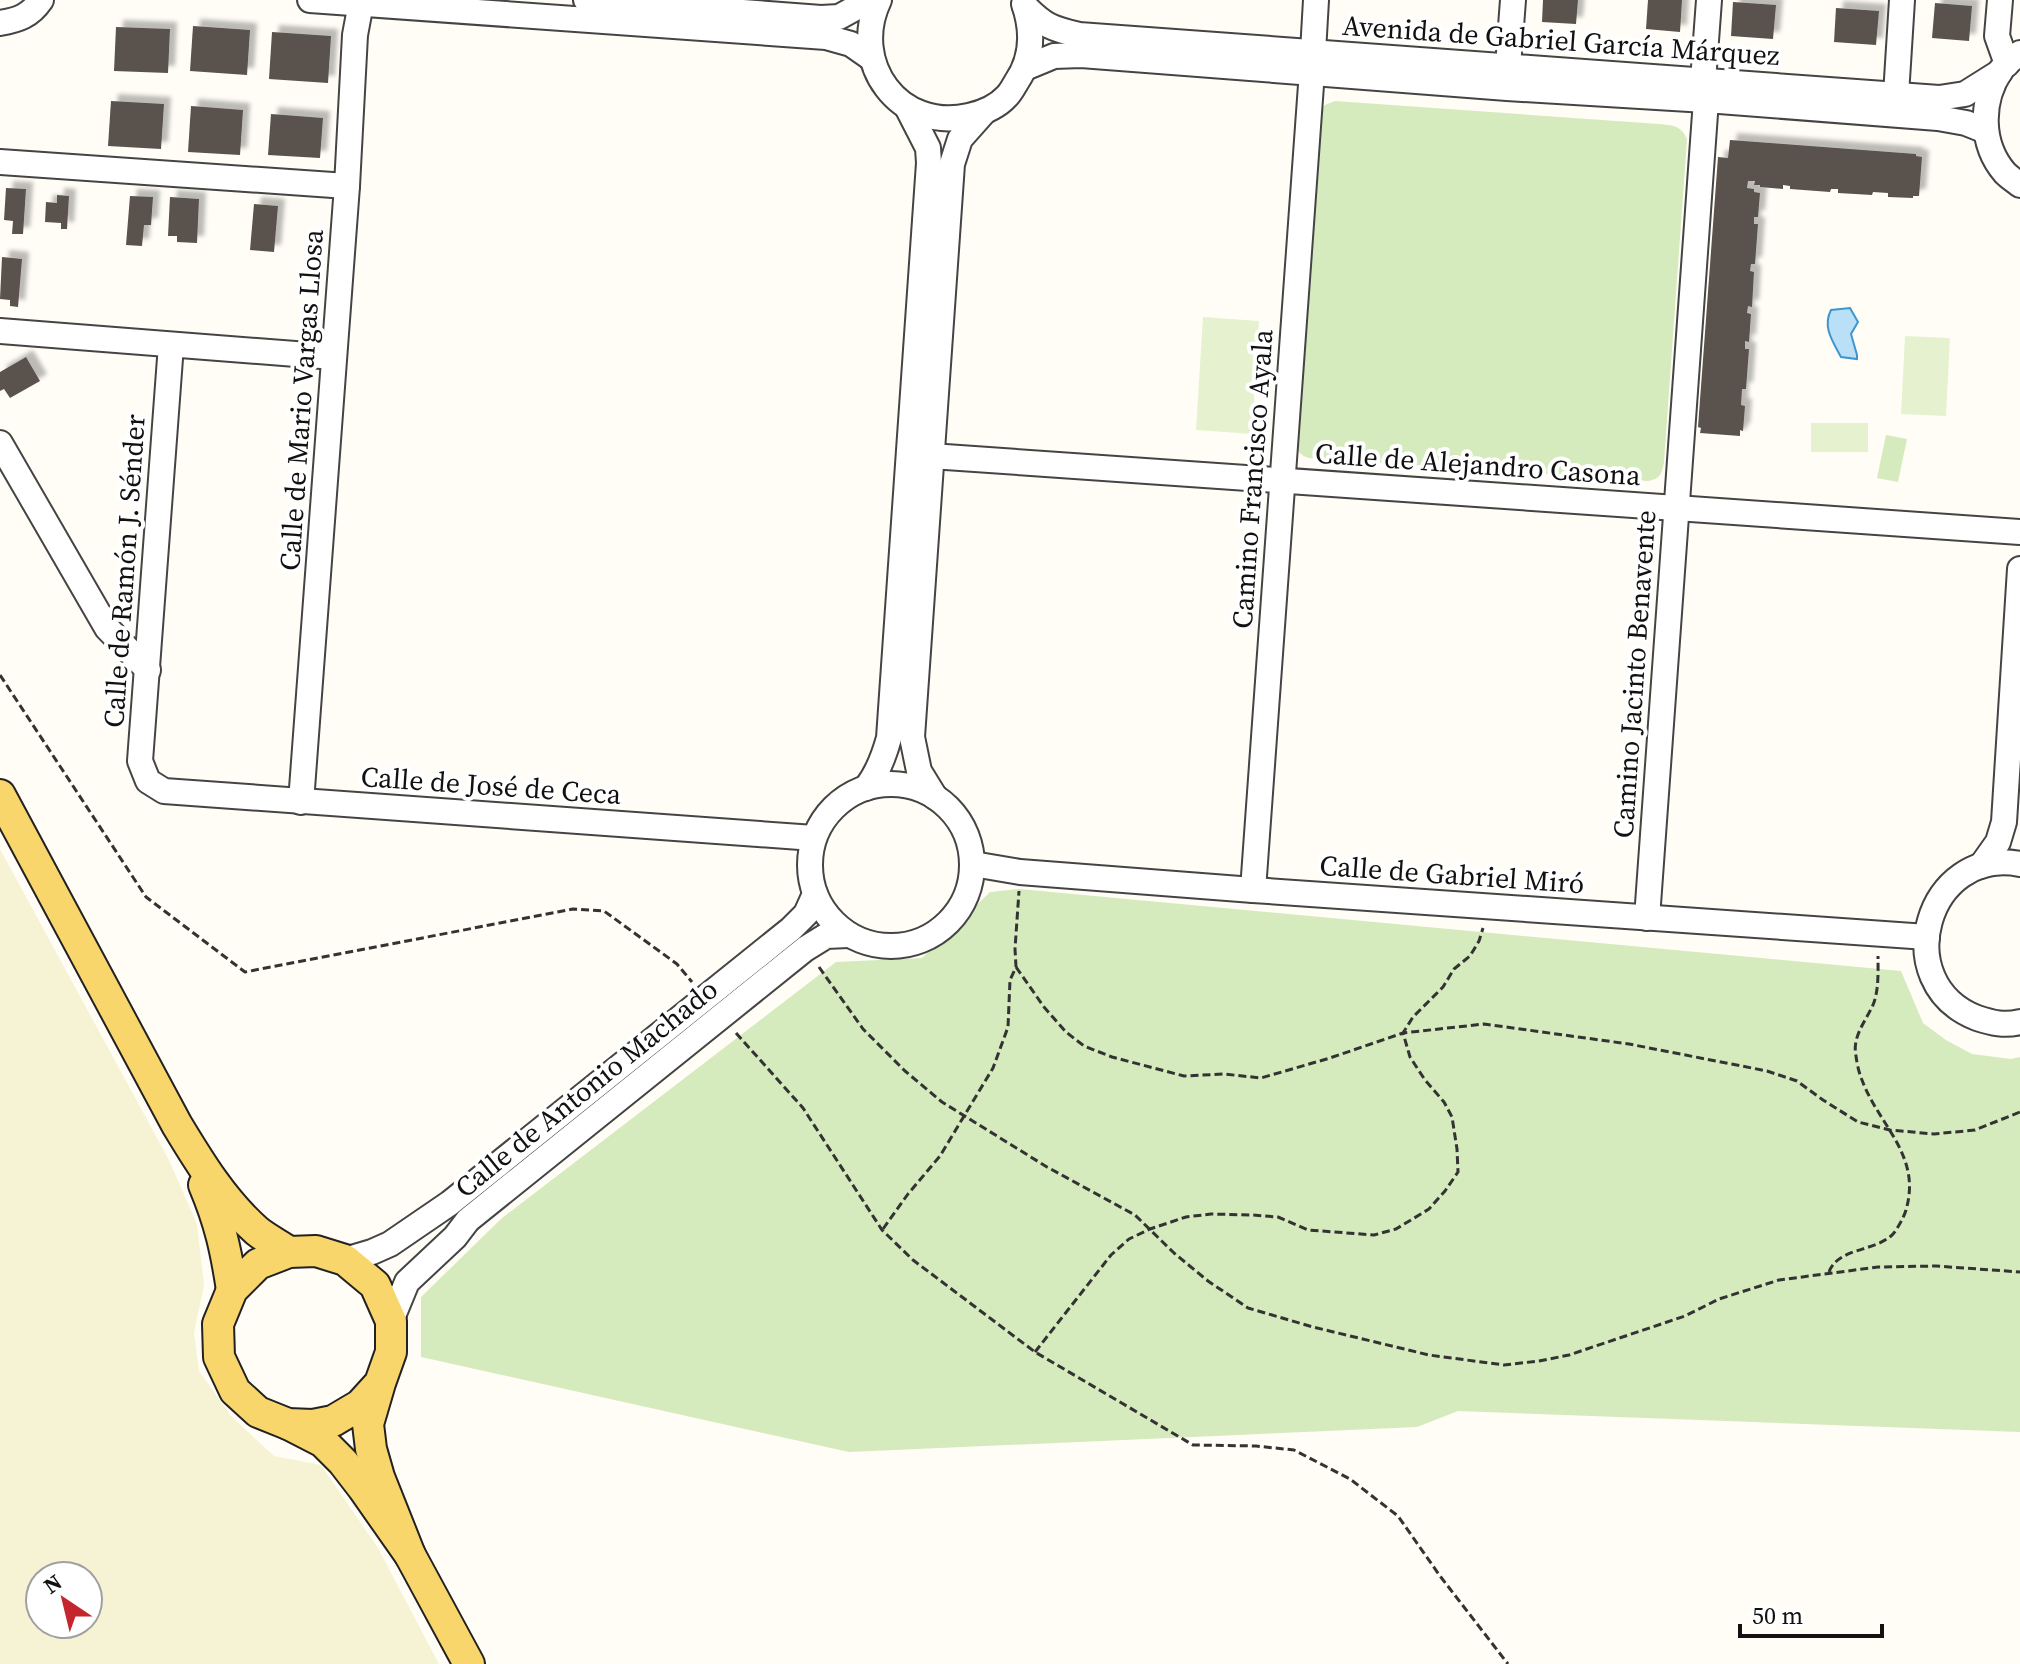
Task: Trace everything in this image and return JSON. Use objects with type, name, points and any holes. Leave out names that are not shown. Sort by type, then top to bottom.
[{"type":"main road","points":[[0,795],[177,1125],[204,1168],[230,1204],[259,1233],[289,1252]]},
{"type":"main road","points":[[177,1125],[218,1218],[232,1290]]},
{"type":"main road","points":[[410,1555],[371,1449],[368,1424],[391,1352],[391,1321],[375,1285],[345,1260],[316,1251],[289,1252],[258,1264],[232,1290],[218,1324],[219,1357],[235,1391],[258,1412],[323,1442],[343,1462],[410,1555],[469,1664]]},
{"type":"main road","points":[[288,1424],[313,1425],[333,1421],[360,1405],[380,1383]]},
{"type":"street","points":[[0,23],[20,19],[41,0]]},
{"type":"street","points":[[310,0],[826,37],[851,44],[871,58]]},
{"type":"street","points":[[586,0],[702,4],[821,18],[839,17],[870,0]]},
{"type":"street","points":[[879,0],[872,15],[869,50],[876,73],[891,95],[907,107],[935,118],[954,119],[984,112]]},
{"type":"street","name":"Camino Francisco Ayala","points":[[1253,890],[1316,0]]},
{"type":"street","points":[[1508,66],[1513,0]]},
{"type":"street","name":"Camino Jacinto Benavente","points":[[1647,918],[1709,0]]},
{"type":"street","points":[[1896,95],[1902,0]]},
{"type":"street","points":[[2000,0],[1997,36],[2009,63],[1987,100],[1986,131],[1992,153],[2005,173],[2020,185]]},
{"type":"street","name":"Calle de Mario Vargas Llosa","points":[[301,802],[347,186],[355,35],[361,3]]},
{"type":"street","points":[[935,797],[919,771],[912,737],[952,164],[960,139],[984,112],[1007,96],[1025,68],[1031,37],[1023,3]]},
{"type":"street","name":"Avenida de Gabriel García Márquez","points":[[1023,3],[1053,29],[1079,35],[1507,88],[1704,90],[1939,98],[1965,94],[2009,63]]},
{"type":"street","name":"Avenida de Gabriel García Márquez","points":[[1025,68],[1054,56],[1081,55],[1508,66],[1938,118],[1966,123],[1986,131]]},
{"type":"street","points":[[866,788],[883,758],[889,738],[929,163],[928,148],[907,107]]},
{"type":"street","points":[[0,162],[347,186]]},
{"type":"street","points":[[0,331],[334,357]]},
{"type":"street","name":"Calle de Ramón J. Sénder","points":[[164,791],[148,781],[140,761],[171,345]]},
{"type":"street","points":[[0,443],[107,628],[148,670]]},
{"type":"street","name":"Calle de Alejandro Casona","points":[[931,456],[2020,532]]},
{"type":"street","points":[[1981,866],[1998,842],[2004,822],[2020,569]]},
{"type":"street","points":[[893,783],[921,789],[935,797],[951,809],[966,833],[973,864],[967,895],[948,923],[925,939],[895,947],[877,945],[848,935],[832,922],[815,894],[811,877],[814,838],[824,819],[849,795],[866,788],[893,783]]},
{"type":"street","name":"Calle de José de Ceca","points":[[164,791],[814,838]]},
{"type":"street","points":[[2020,864],[2008,861],[1981,866],[1964,873],[1939,897],[1929,920],[1926,955],[1933,978],[1948,1000],[1964,1013],[1992,1023],[2020,1022]]},
{"type":"street","name":"Calle de Gabriel Miró","points":[[973,864],[1020,872],[1253,890],[1927,937]]},
{"type":"street","name":"Calle de Antonio Machado","points":[[345,1260],[390,1244],[450,1203],[791,929],[806,914],[815,894]]},
{"type":"street","name":"Calle de Antonio Machado","points":[[391,1321],[407,1282],[455,1237],[468,1220],[805,949],[826,936],[848,935]]},
{"type":"path","points":[[0,675],[146,897],[245,972],[573,909],[604,911],[677,964],[706,998]]},
{"type":"path","points":[[882,1230],[940,1156],[993,1068],[1008,1027],[1010,980],[1016,967],[1020,872]]},
{"type":"path","points":[[1035,1352],[1111,1255],[1129,1239],[1150,1229],[1186,1217],[1252,1215],[1278,1217],[1308,1230],[1374,1235],[1396,1229],[1429,1209],[1458,1172],[1457,1149],[1452,1117],[1410,1057],[1403,1033],[1413,1017],[1443,987],[1454,969],[1470,956],[1485,922]]},
{"type":"path","points":[[805,949],[863,1029],[942,1102],[1047,1167],[1135,1215],[1208,1281],[1248,1308],[1313,1327],[1429,1355],[1504,1365],[1569,1355],[1779,1280],[1878,1267],[1936,1266],[2020,1272]]},
{"type":"path","points":[[1829,1272],[1833,1263],[1845,1256],[1892,1236],[1906,1211],[1909,1181],[1905,1157],[1862,1081],[1855,1052],[1860,1027],[1874,1003],[1878,953]]},
{"type":"path","points":[[1016,967],[1044,1007],[1066,1032],[1084,1046],[1112,1057],[1184,1076],[1224,1074],[1261,1078],[1403,1033],[1484,1024],[1677,1052],[1711,1062],[1767,1071],[1797,1081],[1858,1122],[1890,1130],[1934,1134],[1975,1130],[2020,1112]]},
{"type":"path","points":[[722,1017],[803,1108],[882,1230],[913,1260],[1035,1352],[1193,1445],[1294,1450],[1350,1479],[1398,1516],[1508,1664]]},
{"type":"shaded area","points":[[0,849],[169,1160],[197,1224],[204,1285],[194,1333],[199,1371],[231,1416],[274,1456],[321,1465],[378,1548],[439,1664],[0,1664]]},
{"type":"green space","points":[[1335,101],[1664,124],[1682,131],[1687,139],[1664,462],[1658,477],[1648,481],[1309,458],[1300,453],[1296,447],[1320,111]]},
{"type":"green space","points":[[1203,317],[1259,321],[1252,434],[1196,430]]},
{"type":"green space","points":[[1905,336],[1950,338],[1946,416],[1901,414]]},
{"type":"green space","points":[[1811,423],[1868,423],[1868,452],[1811,452]]},
{"type":"green space","points":[[1886,435],[1907,439],[1898,482],[1877,478]]},
{"type":"green space","points":[[1019,889],[1901,971],[1923,1023],[1946,1040],[1972,1054],[2011,1059],[2020,1057],[2020,1432],[1458,1411],[1417,1427],[849,1452],[421,1357],[421,1297],[502,1218],[836,962],[922,958],[990,892]]},
{"type":"water","points":[[1850,308],[1858,322],[1851,334],[1857,359],[1841,357],[1828,328],[1831,310]]},
{"type":"building","points":[[1543,0],[1578,0],[1576,24],[1542,22]]},
{"type":"building","points":[[1648,0],[1682,0],[1680,32],[1646,29]]},
{"type":"building","points":[[1733,2],[1776,5],[1773,39],[1731,36]]},
{"type":"building","points":[[1935,3],[1972,6],[1969,41],[1932,38]]},
{"type":"building","points":[[1836,8],[1879,11],[1876,45],[1834,42]]},
{"type":"building","points":[[193,26],[250,30],[247,75],[190,71]]},
{"type":"building","points":[[116,27],[170,29],[168,73],[114,71]]},
{"type":"building","points":[[272,32],[331,36],[328,83],[269,79]]},
{"type":"building","points":[[111,101],[164,104],[161,149],[108,146]]},
{"type":"building","points":[[191,106],[243,110],[240,155],[188,152]]},
{"type":"building","points":[[271,114],[323,118],[320,158],[268,155]]},
{"type":"building","points":[[1730,140],[1916,154],[1922,157],[1919,196],[1913,198],[1888,197],[1888,193],[1873,192],[1872,195],[1838,193],[1838,189],[1831,189],[1830,192],[1790,189],[1790,186],[1783,185],[1783,189],[1760,187],[1754,185],[1755,181],[1748,181],[1747,188],[1760,193],[1758,217],[1754,217],[1754,224],[1758,224],[1755,264],[1751,264],[1750,271],[1754,272],[1752,307],[1748,306],[1747,313],[1751,314],[1749,342],[1745,341],[1745,349],[1749,349],[1746,389],[1742,389],[1741,405],[1745,406],[1740,436],[1700,433],[1701,428],[1698,427],[1718,157],[1728,158]]},
{"type":"building","points":[[6,188],[26,189],[23,234],[12,234],[13,221],[4,220]]},
{"type":"building","points":[[57,195],[69,196],[67,229],[61,229],[61,223],[45,222],[46,202],[57,203]]},
{"type":"building","points":[[130,196],[153,197],[151,225],[144,225],[142,246],[126,245]]},
{"type":"building","points":[[170,197],[199,199],[197,243],[177,242],[177,236],[168,236]]},
{"type":"building","points":[[254,204],[278,206],[274,252],[250,250]]},
{"type":"building","points":[[2,257],[22,259],[18,307],[10,306],[10,300],[0,299]]},
{"type":"building","points":[[26,357],[40,381],[10,398],[4,389],[0,391],[0,372]]}]
